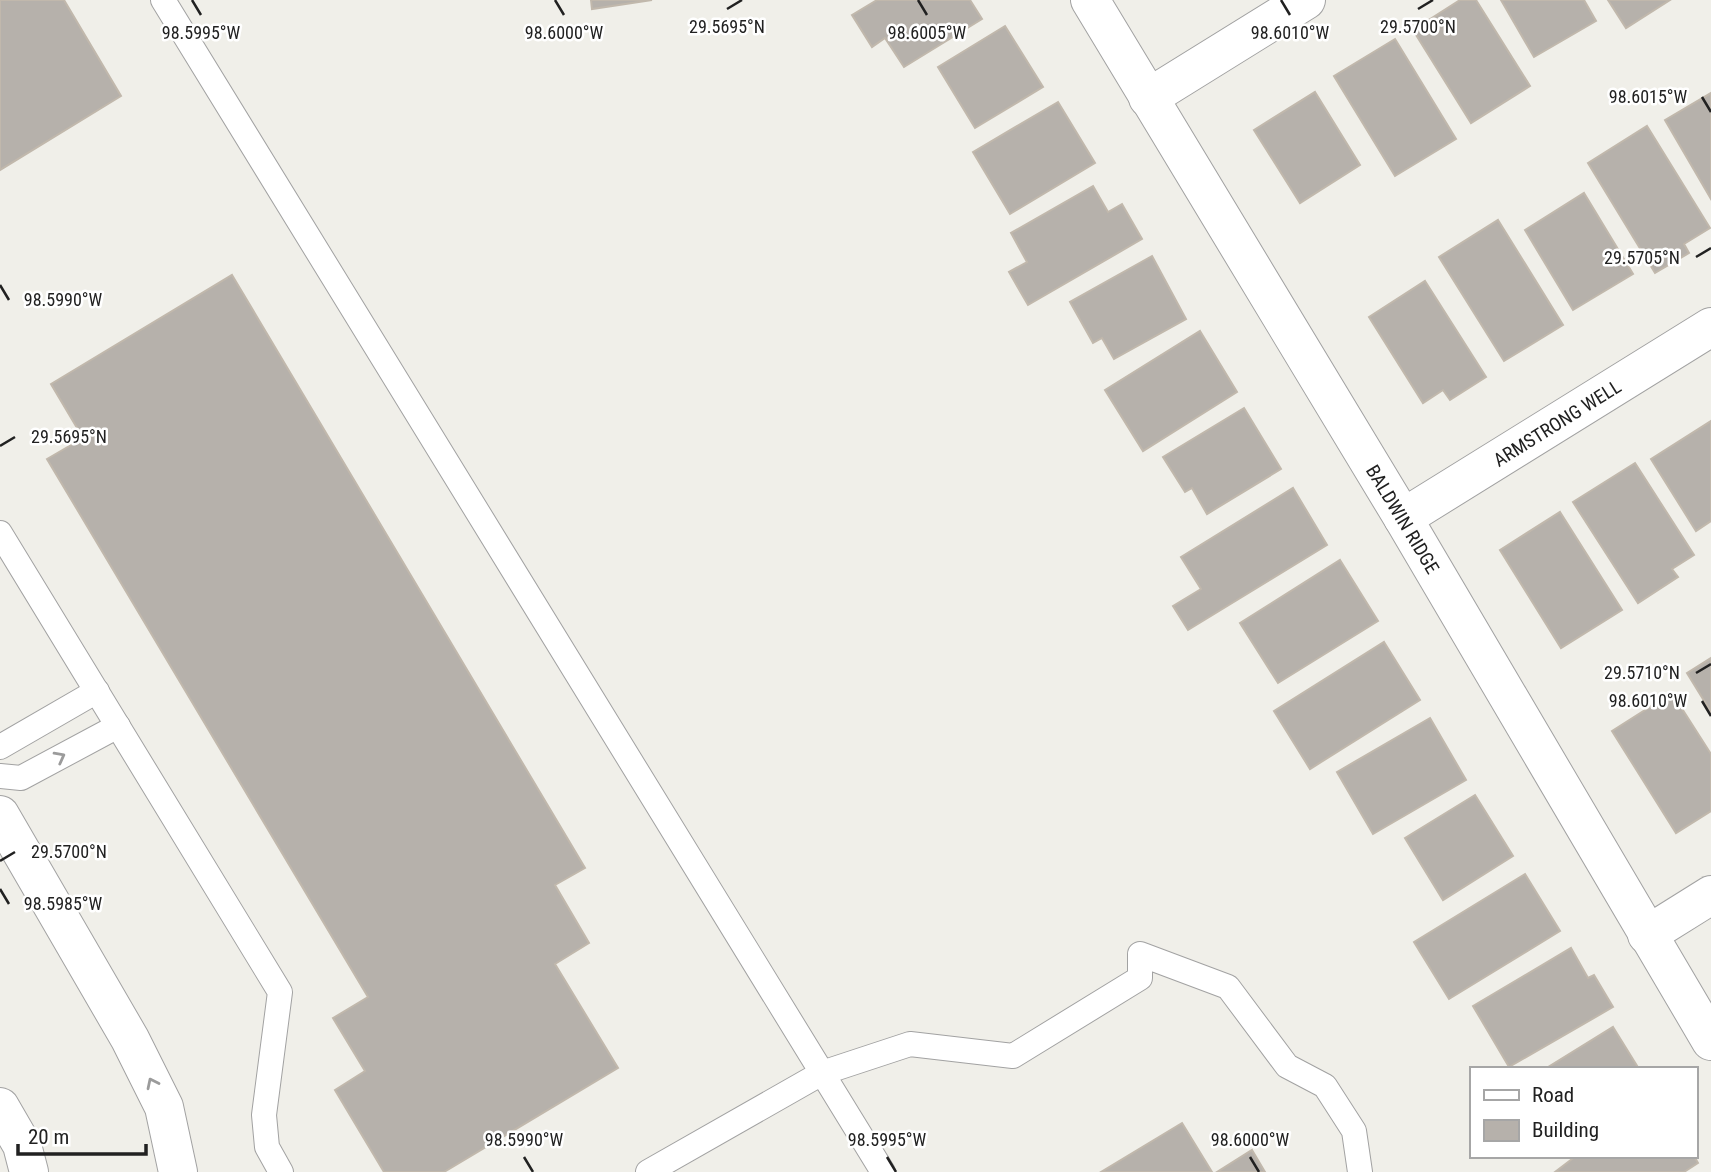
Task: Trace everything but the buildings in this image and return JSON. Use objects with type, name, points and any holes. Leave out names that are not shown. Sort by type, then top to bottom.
[{"type":"street","name":"BALDWIN RIDGE","points":[[1090,0],[1403,518],[1711,1041]]},
{"type":"street","points":[[1148,98],[1306,0]]},
{"type":"street","name":"ARMSTRONG WELL","points":[[1403,518],[1711,327]]},
{"type":"street","points":[[0,815],[131,1039],[164,1107],[178,1172]]},
{"type":"street","points":[[1647,935],[1711,895]]},
{"type":"street","points":[[0,1108],[22,1145],[29,1172]]},
{"type":"lane","points":[[163,0],[883,1172]]},
{"type":"lane","points":[[0,533],[280,992],[264,1115],[267,1147],[281,1172]]},
{"type":"lane","points":[[0,747],[97,691]]},
{"type":"lane","points":[[0,776],[21,778],[117,726]]},
{"type":"lane","points":[[648,1172],[822,1073],[910,1044],[1013,1056],[1140,978],[1140,954],[1228,987],[1287,1066],[1325,1086],[1354,1131],[1360,1172]]}]
